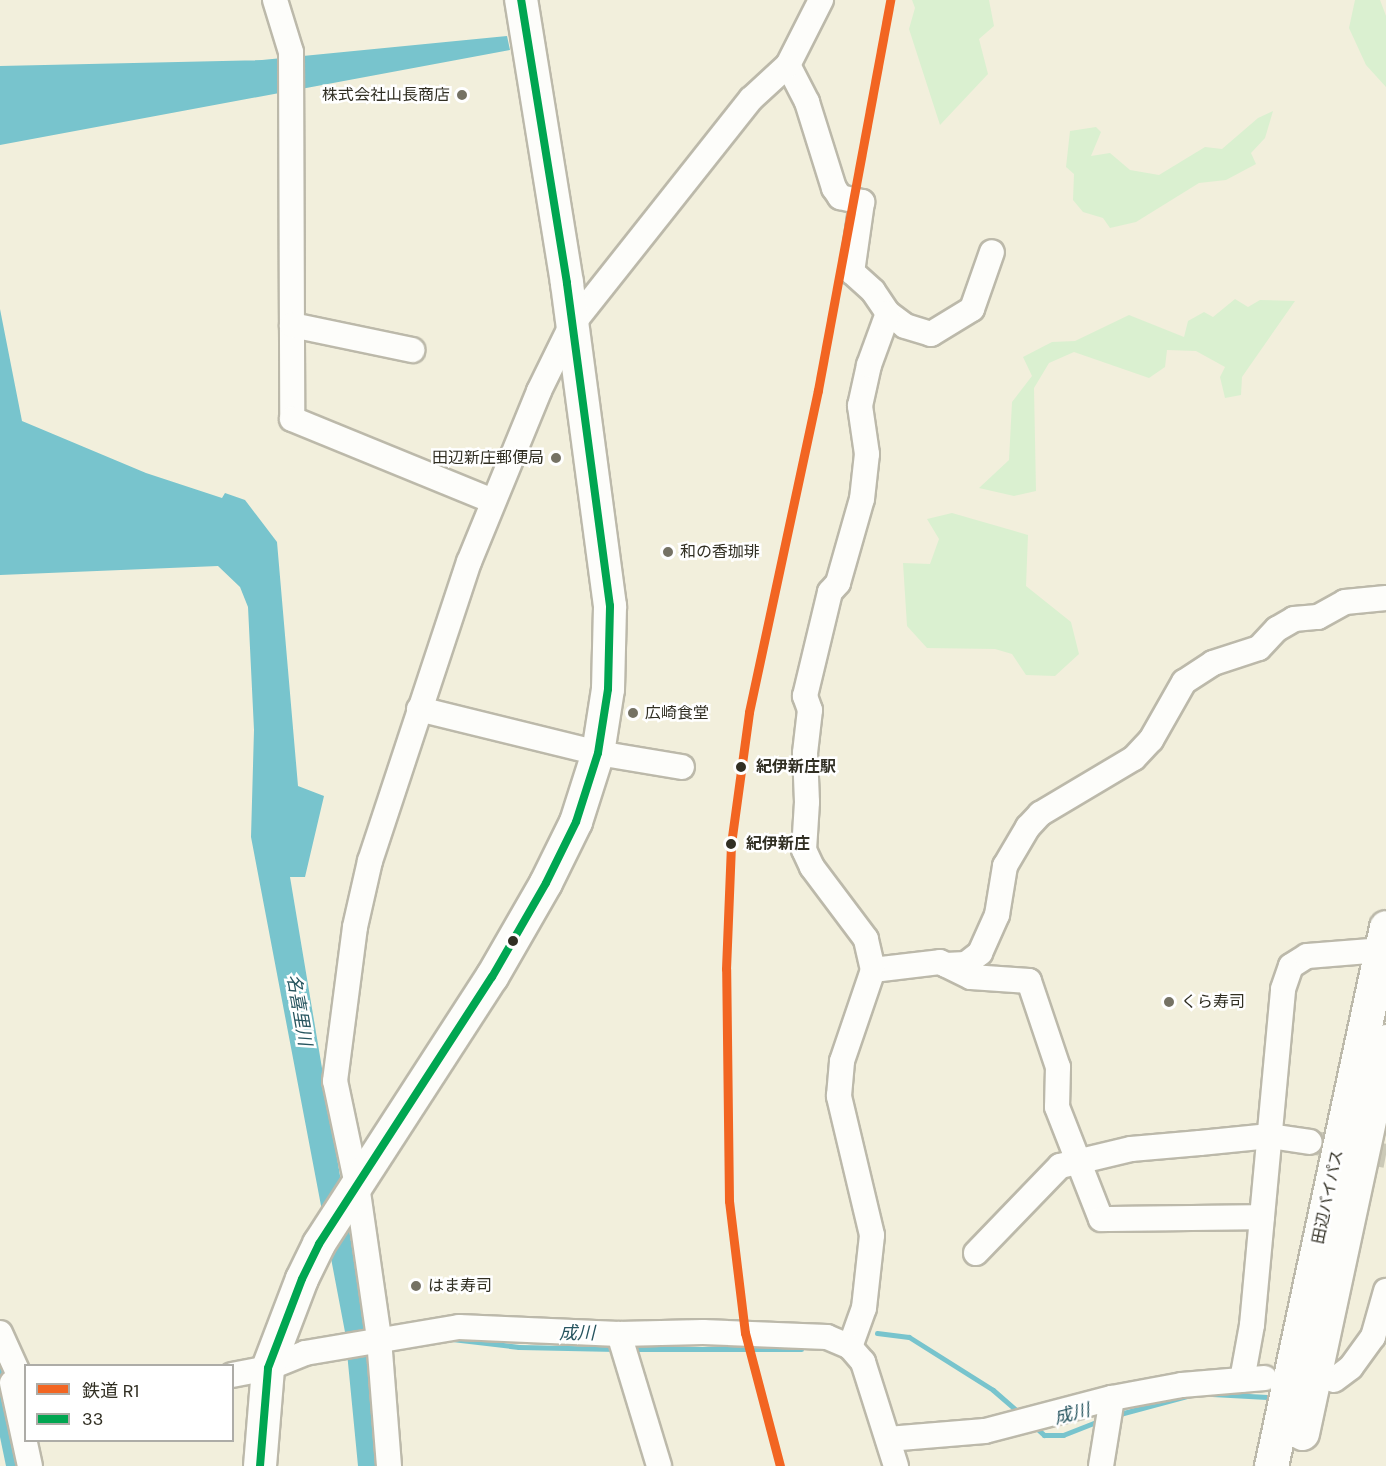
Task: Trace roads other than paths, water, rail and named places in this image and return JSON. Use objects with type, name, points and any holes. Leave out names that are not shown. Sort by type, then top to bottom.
[{"type":"highway","name":"田辺バイパス","points":[[1271,1466],[1384,939]]},
{"type":"highway","name":"田辺バイパス","points":[[1294,1466],[1386,1041]]},
{"type":"main road","points":[[260,1466],[268,1368],[319,1244],[492,977],[546,883],[576,822],[598,753],[608,689],[610,606],[571,326],[520,0]]},
{"type":"street","points":[[275,0],[291,52],[292,419],[493,501]]},
{"type":"street","points":[[389,1466],[379,1338],[352,1193],[335,1081],[343,1006],[370,861],[419,709],[493,501],[571,326],[751,99],[788,65],[821,0]]},
{"type":"street","points":[[788,65],[807,102],[834,188],[840,197],[862,202],[852,272],[873,291],[888,314],[905,326],[931,334],[972,309],[992,252]]},
{"type":"street","points":[[850,1347],[864,1308],[872,1235],[839,1096],[842,1061],[873,970],[866,939],[812,867],[804,850],[807,802],[805,753],[810,710],[805,696],[830,592],[838,582],[862,499],[867,454],[860,406],[869,365],[888,314]]},
{"type":"street","points":[[292,325],[412,350]]},
{"type":"street","points":[[873,970],[917,963],[966,964],[980,953],[997,915],[1005,866],[1028,827],[1040,814],[1134,758],[1151,740],[1184,682],[1213,663],[1259,648],[1277,629],[1294,620],[1318,617],[1346,602],[1386,598]]},
{"type":"street","points":[[419,709],[598,753],[682,767]]},
{"type":"street","points":[[888,1439],[1011,1427],[1112,1398],[1254,1379],[1262,1217],[1283,989],[1291,966],[1307,956],[1384,939]]},
{"type":"street","points":[[946,965],[972,977],[1029,981],[1058,1067],[1057,1107],[1101,1219],[1262,1217]]},
{"type":"street","points":[[976,1253],[1060,1166],[1131,1149],[1270,1136],[1310,1142]]},
{"type":"street","points":[[1334,1380],[1351,1367],[1373,1336],[1386,1291]]},
{"type":"street","points":[[234,1375],[268,1368],[330,1348],[379,1338],[459,1327],[620,1335],[769,1333],[827,1337],[850,1347],[864,1362],[896,1466]]},
{"type":"street","points":[[0,1333],[24,1436]]},
{"type":"street","points":[[620,1335],[659,1466]]},
{"type":"street","points":[[1101,1466],[1112,1398]]},
{"type":"street","points":[[25,1442],[30,1466]]},
{"type":"water","points":[[507,36],[510,50],[0,145],[0,66],[262,60]]},
{"type":"water","name":"名喜里川","points":[[0,309],[22,421],[146,473],[222,498],[225,493],[245,500],[277,542],[298,786],[324,796],[305,877],[290,877],[364,1319],[380,1466],[358,1466],[345,1332],[251,837],[254,730],[248,607],[240,587],[218,566],[0,575]]},
{"type":"water","points":[[0,1346],[26,1466],[6,1466],[0,1437]]},
{"type":"waterway","name":"成川","points":[[877,1333],[909,1337],[993,1390],[1022,1415]]},
{"type":"waterway","name":"成川","points":[[452,1339],[519,1347],[616,1349]]},
{"type":"waterway","name":"成川","points":[[631,1349],[801,1349]]},
{"type":"waterway","name":"成川","points":[[1212,1394],[1267,1397]]},
{"type":"waterway","name":"成川","points":[[1116,1415],[1191,1395]]},
{"type":"waterway","name":"成川","points":[[1033,1425],[1044,1435],[1063,1435],[1101,1420]]},
{"type":"tunnel","points":[[1310,1142],[1386,1156]]},
{"type":"rail line","name":"R1","points":[[780,1466],[745,1333],[729,1201],[726,969],[731,844],[749,712],[818,390],[890,0]]},
{"type":"place","name":"株式会社山長商店","points":[[462,95]]},
{"type":"place","name":"田辺新庄郵便局","points":[[556,458]]},
{"type":"place","name":"和の香珈琲","points":[[668,552]]},
{"type":"place","name":"広崎食堂","points":[[633,713]]},
{"type":"place","name":"紀伊新庄駅","points":[[741,767]]},
{"type":"place","name":"紀伊新庄","points":[[731,844]]},
{"type":"place","name":"くら寿司","points":[[1169,1002]]},
{"type":"place","name":"はま寿司","points":[[416,1286]]}]
